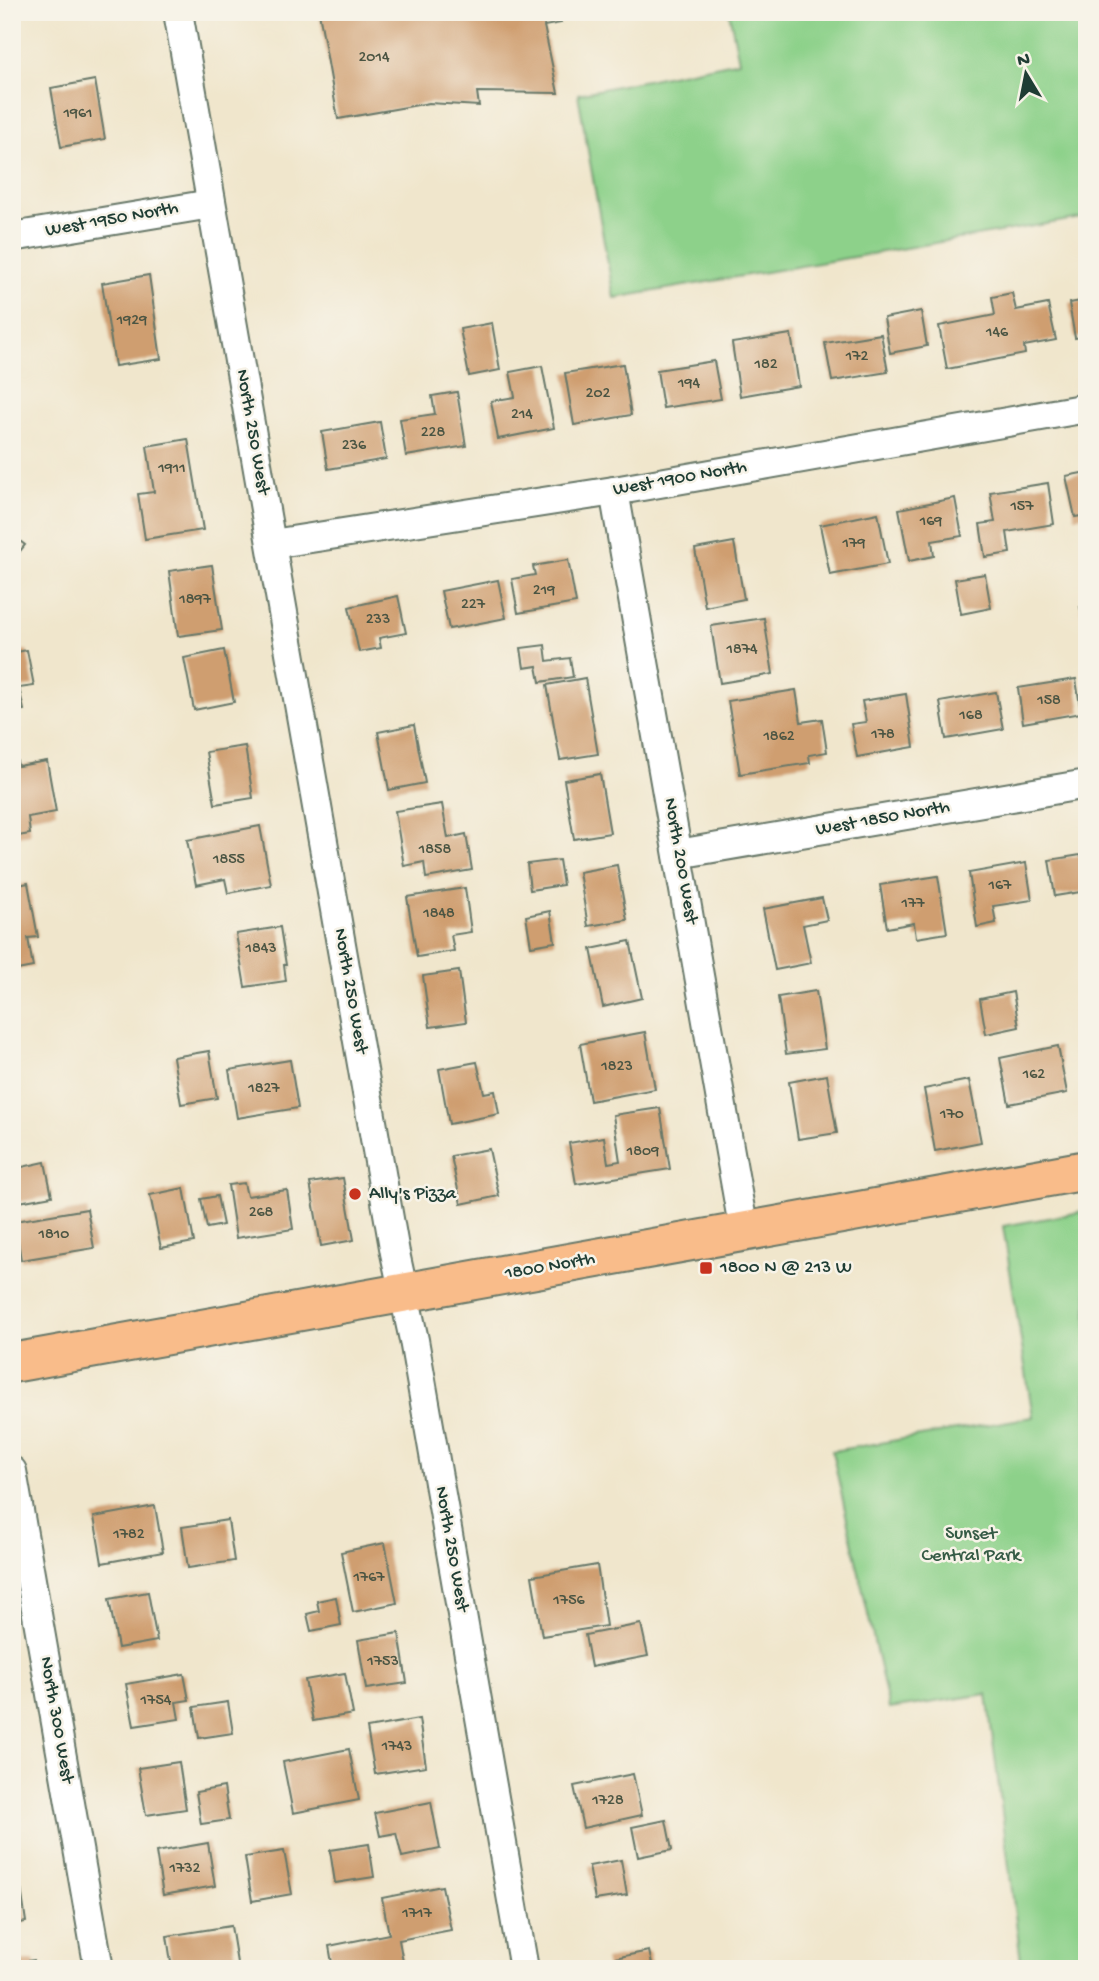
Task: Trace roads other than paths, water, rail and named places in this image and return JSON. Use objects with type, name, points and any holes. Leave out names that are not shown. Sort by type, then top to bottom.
[{"type":"main road","name":"1800 North","points":[[12,1363],[1087,1170]]},
{"type":"street","name":"North 250 West","points":[[178,12],[524,1969]]},
{"type":"street","name":"West 1950 North","points":[[12,237],[211,204]]},
{"type":"street","name":"West 1900 North","points":[[272,544],[614,491],[1087,408]]},
{"type":"street","name":"North 200 West","points":[[614,491],[744,1232]]},
{"type":"street","name":"West 1850 North","points":[[678,854],[1087,784]]},
{"type":"street","name":"North 300 West","points":[[12,1471],[99,1969]]},
{"type":"place","name":"Ally's Pizza","points":[[355,1194]]},
{"type":"place","name":"1800 N @ 213 W","points":[[706,1268]]},
{"type":"park label","name":"Sunset Central Park","points":[[971,1545]]}]
